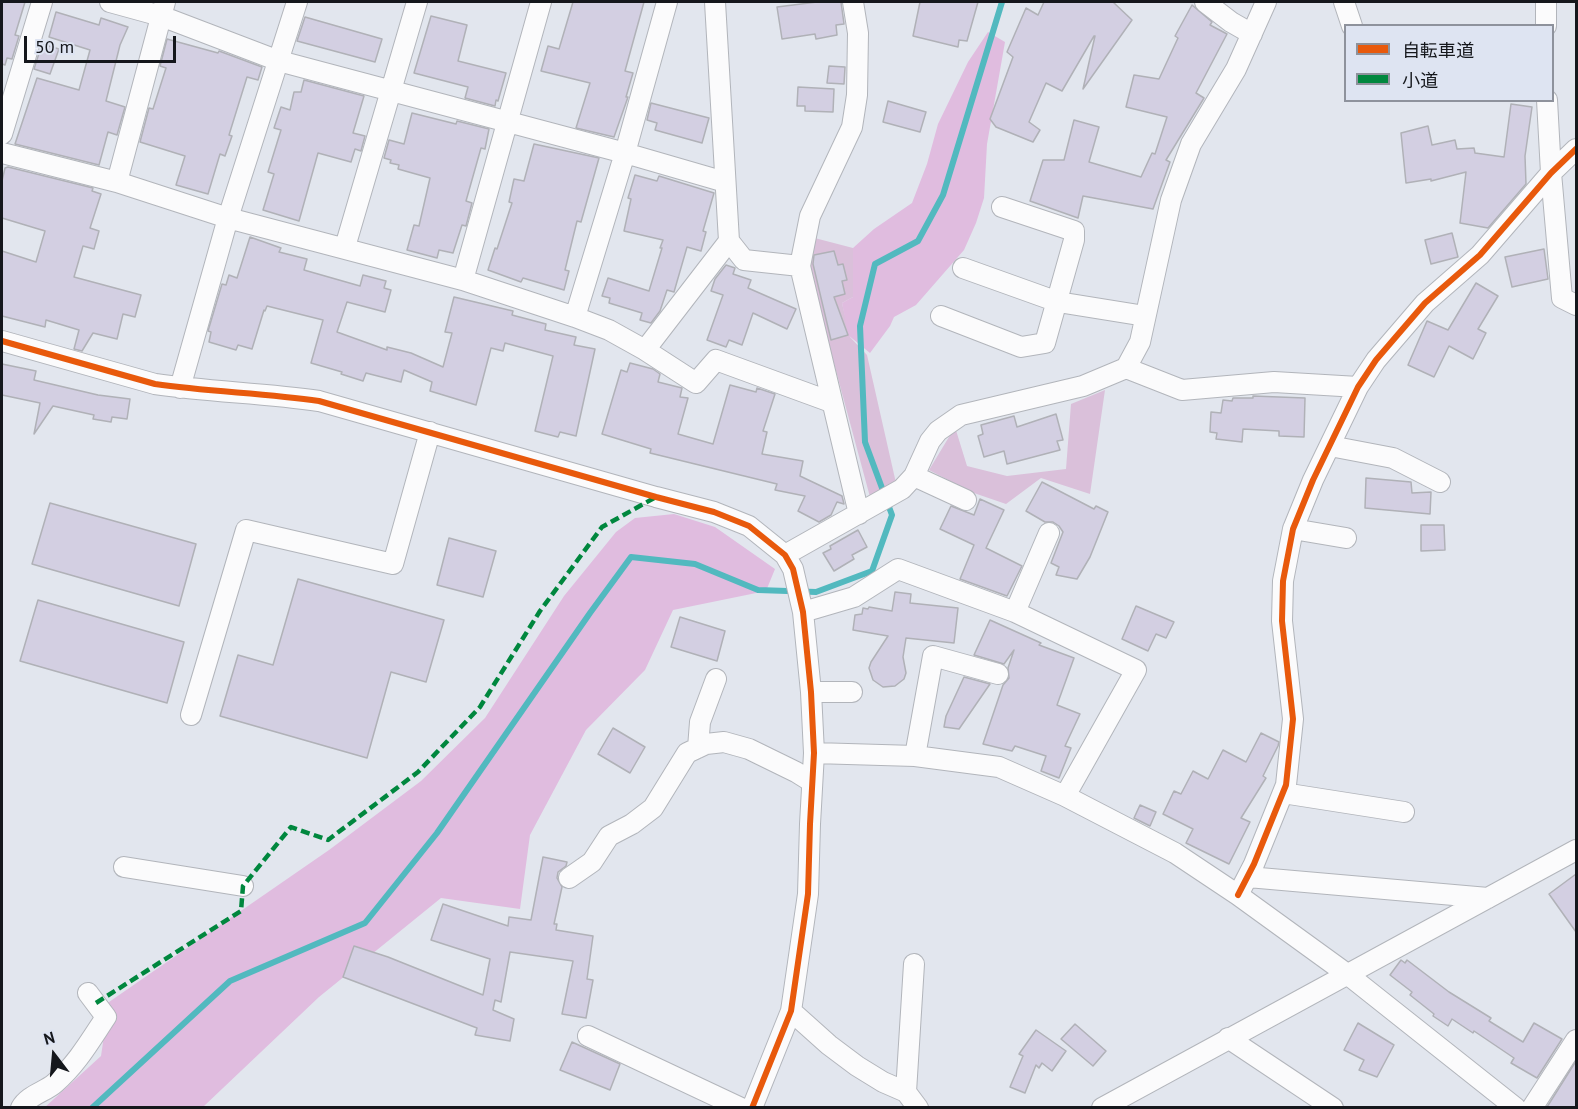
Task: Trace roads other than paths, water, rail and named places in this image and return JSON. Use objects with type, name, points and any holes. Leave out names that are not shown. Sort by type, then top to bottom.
[{"type":"street","points":[[2,134],[42,2]]},
{"type":"street","points":[[110,2],[163,9],[279,61],[625,153],[725,182]]},
{"type":"street","points":[[180,388],[228,218],[297,2]]},
{"type":"street","points":[[345,247],[417,2]]},
{"type":"street","points":[[463,280],[541,2]]},
{"type":"street","points":[[575,317],[668,2]]},
{"type":"street","points":[[714,2],[729,241],[744,260],[800,266]]},
{"type":"street","points":[[853,2],[858,33],[857,96],[852,127],[810,216],[800,266],[831,402],[866,510]]},
{"type":"street","points":[[1205,2],[1231,22],[1252,34]]},
{"type":"street","points":[[785,555],[866,510],[908,482],[930,441],[938,431],[961,415],[1083,386],[1126,368],[1140,342],[1171,200],[1191,144],[1236,69],[1266,2]]},
{"type":"street","points":[[1344,2],[1351,24]]},
{"type":"street","points":[[1546,2],[1546,24]]},
{"type":"street","points":[[117,182],[163,9]]},
{"type":"street","points":[[1545,102],[1562,298],[1576,305]]},
{"type":"street","points":[[1238,895],[1248,877],[1287,785],[1293,719],[1282,621],[1283,581],[1293,529],[1313,480],[1358,387],[1376,360],[1425,303],[1480,255],[1551,172],[1576,149]]},
{"type":"street","points":[[2,153],[117,182],[228,218],[345,247],[463,280],[575,317],[609,330],[696,383],[716,360],[831,402]]},
{"type":"street","points":[[941,316],[1021,346],[1045,343],[1058,302],[1074,240],[1074,231],[1002,207]]},
{"type":"street","points":[[645,350],[729,241]]},
{"type":"street","points":[[963,268],[1058,302],[1145,316]]},
{"type":"street","points":[[2,341],[155,384],[180,388],[276,394],[319,401],[714,512],[749,526],[785,555],[794,569],[803,612],[811,692],[814,753],[808,894],[791,1011],[752,1107]]},
{"type":"street","points":[[1126,368],[1182,390],[1274,382],[1358,387]]},
{"type":"street","points":[[191,715],[246,530],[393,564],[430,432]]},
{"type":"street","points":[[1330,446],[1393,458],[1440,482]]},
{"type":"street","points":[[908,482],[966,500]]},
{"type":"street","points":[[1293,529],[1346,538]]},
{"type":"street","points":[[1015,612],[1049,533]]},
{"type":"street","points":[[803,612],[854,597],[898,569],[1015,612],[1136,670],[1065,796]]},
{"type":"street","points":[[915,756],[933,656],[998,674]]},
{"type":"street","points":[[698,748],[700,722],[716,680]]},
{"type":"street","points":[[811,692],[852,692]]},
{"type":"street","points":[[570,878],[592,862],[609,836],[632,824],[654,808],[687,753],[706,744],[724,742],[749,749],[812,782]]},
{"type":"street","points":[[814,753],[915,756],[999,766],[1065,796],[1175,854],[1238,895],[1347,974],[1516,1107]]},
{"type":"street","points":[[1283,793],[1404,812]]},
{"type":"street","points":[[1102,1107],[1576,850]]},
{"type":"street","points":[[124,867],[243,885]]},
{"type":"street","points":[[1248,877],[1488,898]]},
{"type":"street","points":[[912,1100],[914,964]]},
{"type":"street","points":[[21,1107],[25,1102],[53,1085],[77,1062],[106,1017],[88,993]]},
{"type":"street","points":[[791,1011],[857,1066],[912,1100]]},
{"type":"street","points":[[588,1036],[741,1107]]},
{"type":"street","points":[[1228,1038],[1333,1107]]},
{"type":"street","points":[[1532,1107],[1576,1040]]},
{"type":"waterway","points":[[92,1108],[230,981],[365,923],[437,833],[631,557],[695,564],[758,590],[816,592],[872,571],[892,515],[865,442],[860,326],[875,264],[918,241],[943,195],[1002,2]]}]
